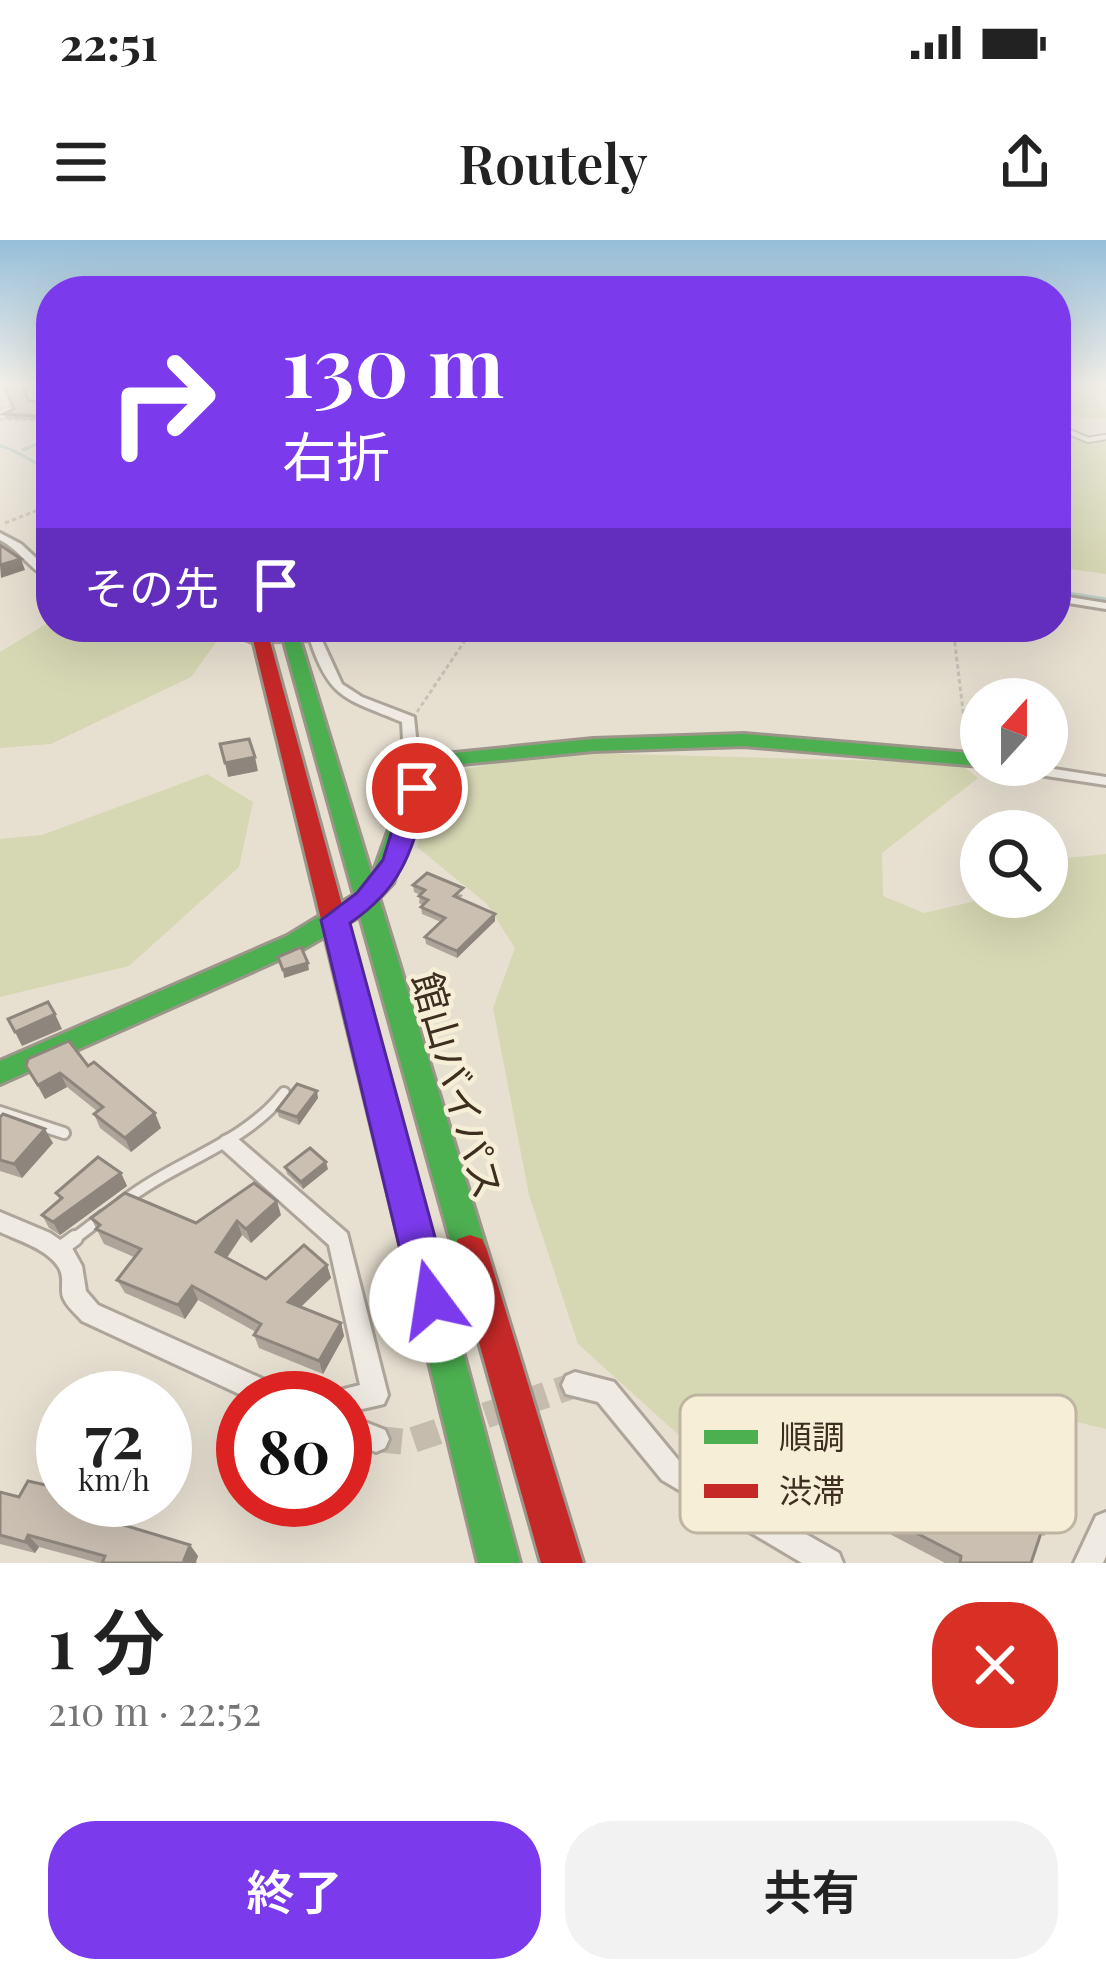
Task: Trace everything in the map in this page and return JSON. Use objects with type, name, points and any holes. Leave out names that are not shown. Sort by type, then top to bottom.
[{"type":"main road","points":[[262,642],[499,1563]]},
{"type":"main road","name":"館山バイパス","points":[[292,642],[562,1563]]},
{"type":"main road","points":[[0,1073],[335,920],[367,899],[395,862],[409,801],[427,770],[445,760],[720,740],[960,758]]},
{"type":"street","points":[[0,539],[16,542],[36,562]]},
{"type":"street","points":[[1071,600],[1106,606]]},
{"type":"street","points":[[317,642],[328,682],[345,696],[409,719],[411,757],[427,770]]},
{"type":"street","points":[[1068,775],[1106,781]]},
{"type":"street","points":[[229,1143],[339,1240],[369,1371]]},
{"type":"street","points":[[0,1222],[60,1250],[76,1276],[74,1295],[89,1313],[217,1371]]},
{"type":"street","points":[[575,1385],[605,1391],[670,1471],[680,1477]]},
{"type":"street","points":[[372,1437],[376,1438]]},
{"type":"street","points":[[1088,1563],[1106,1526]]},
{"type":"street","points":[[777,1533],[829,1563]]},
{"type":"lane","points":[[60,1250],[158,1175],[229,1143],[267,1118],[284,1093]]},
{"type":"lane","points":[[0,1112],[64,1133]]},
{"type":"path","points":[[0,525],[36,511]]},
{"type":"path","points":[[409,719],[463,642]]},
{"type":"path","points":[[955,642],[961,678]]},
{"type":"green space","points":[[1071,446],[1106,446],[1106,574],[1071,569]]},
{"type":"green space","points":[[36,630],[36,642],[216,642],[191,677],[51,744],[0,748],[0,652]]},
{"type":"green space","points":[[552,752],[959,763],[960,786],[968,786],[882,853],[883,896],[924,913],[960,905],[960,918],[1068,918],[1068,858],[1106,854],[1106,1429],[1076,1422],[1076,1395],[680,1395],[680,1436],[578,1344],[529,1195],[493,1008],[515,948],[487,904],[417,847],[434,789],[460,770]]},
{"type":"green space","points":[[207,774],[253,802],[239,867],[129,966],[0,997],[0,839],[42,835]]},
{"type":"building","points":[[0,545],[21,559],[0,565]]},
{"type":"building","points":[[249,739],[255,757],[225,763],[220,744]]},
{"type":"building","points":[[427,873],[463,888],[454,896],[495,914],[457,951],[425,937],[445,918],[421,907],[428,900],[419,896],[425,890],[413,885]]},
{"type":"building","points":[[301,947],[308,963],[283,970],[278,957]]},
{"type":"building","points":[[48,1002],[55,1014],[15,1032],[8,1019]]},
{"type":"building","points":[[69,1041],[88,1066],[94,1062],[155,1113],[125,1138],[94,1114],[103,1107],[60,1073],[38,1085],[26,1066],[28,1059]]},
{"type":"building","points":[[297,1084],[317,1091],[297,1117],[277,1110]]},
{"type":"building","points":[[3,1114],[45,1129],[14,1164],[0,1160]]},
{"type":"building","points":[[310,1148],[326,1162],[301,1182],[285,1167]]},
{"type":"building","points":[[98,1157],[121,1173],[53,1222],[42,1215],[62,1198],[56,1193]]},
{"type":"building","points":[[254,1183],[277,1201],[246,1229],[237,1221],[216,1252],[266,1279],[304,1245],[327,1265],[288,1302],[341,1323],[319,1361],[254,1335],[261,1324],[192,1286],[178,1305],[117,1280],[141,1249],[96,1229],[100,1225],[91,1218],[125,1193],[196,1223]]},
{"type":"building","points":[[28,1481],[36,1483],[36,1527],[130,1527],[190,1545],[184,1560],[196,1563],[102,1563],[105,1556],[28,1535],[25,1542],[0,1535],[0,1492],[19,1497]]},
{"type":"building","points":[[916,1533],[1041,1533],[1031,1563],[960,1563],[961,1556]]},
{"type":"waterway","points":[[0,446],[36,462]]},
{"type":"waterway","points":[[23,450],[33,446]]},
{"type":"waterway","points":[[1071,593],[1106,599]]},
{"type":"tunnel","points":[[376,1439],[407,1442],[575,1385]]},
{"type":"traffic: fast","points":[[292,642],[470,1250]]},
{"type":"traffic: fast","points":[[0,1073],[296,942],[351,911],[381,883],[418,788],[445,760],[593,745],[744,740],[960,758]]},
{"type":"traffic: fast","points":[[360,1022],[499,1563]]},
{"type":"traffic: jam","points":[[262,642],[360,1022]]},
{"type":"traffic: jam","points":[[470,1250],[562,1563]]},
{"type":"route","points":[[417,788],[409,801],[409,820],[395,862],[367,899],[335,920],[432,1300]]}]
